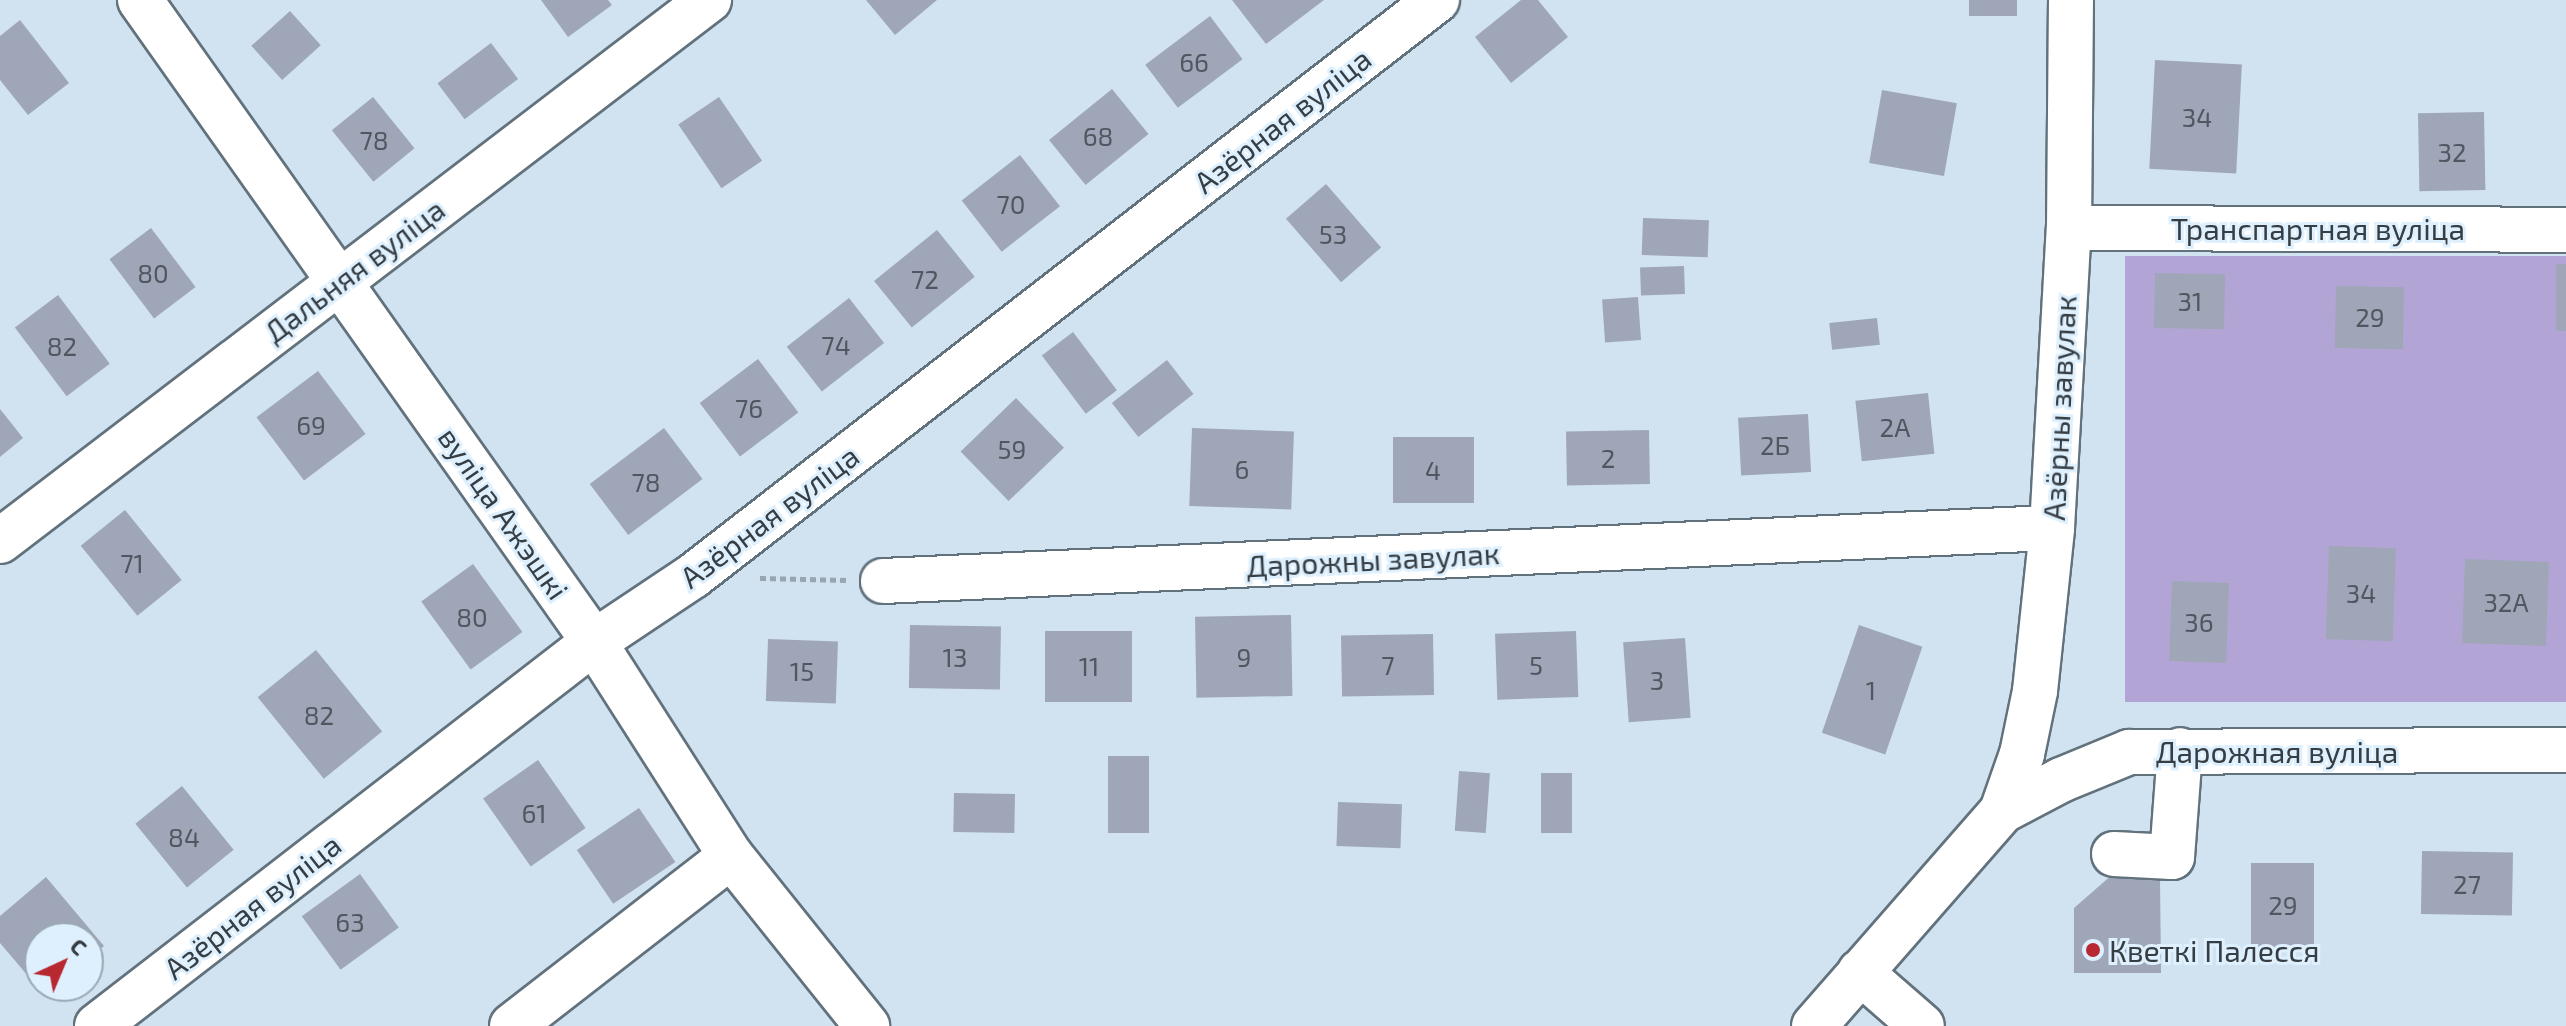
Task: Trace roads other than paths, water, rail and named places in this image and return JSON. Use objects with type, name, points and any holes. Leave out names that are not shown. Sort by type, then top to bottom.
[{"type":"street","name":"вуліца Ажэшкі","points":[[140,0],[594,642],[731,856],[867,1026]]},
{"type":"street","name":"Дальняя вуліца","points":[[0,541],[709,0]]},
{"type":"street","name":"Азёрная вуліца","points":[[97,1026],[594,642],[693,576],[1437,0]]},
{"type":"street","name":"Азёрны завулак","points":[[2002,811],[2022,754],[2035,691],[2052,528],[2069,228],[2071,0]]},
{"type":"street","name":"Транспартная вуліца","points":[[2069,228],[2566,230]]},
{"type":"street","name":"Дарожны завулак","points":[[883,581],[2052,528]]},
{"type":"street","points":[[2114,854],[2172,857],[2180,750]]},
{"type":"street","name":"Дарожная вуліца","points":[[2002,811],[2129,752],[2566,750]]},
{"type":"street","points":[[1814,1026],[2002,811]]},
{"type":"street","points":[[512,1026],[731,856]]},
{"type":"street","points":[[1860,972],[1922,1026]]},
{"type":"place","name":"Кветкі Палесся","points":[[2093,950]]}]
